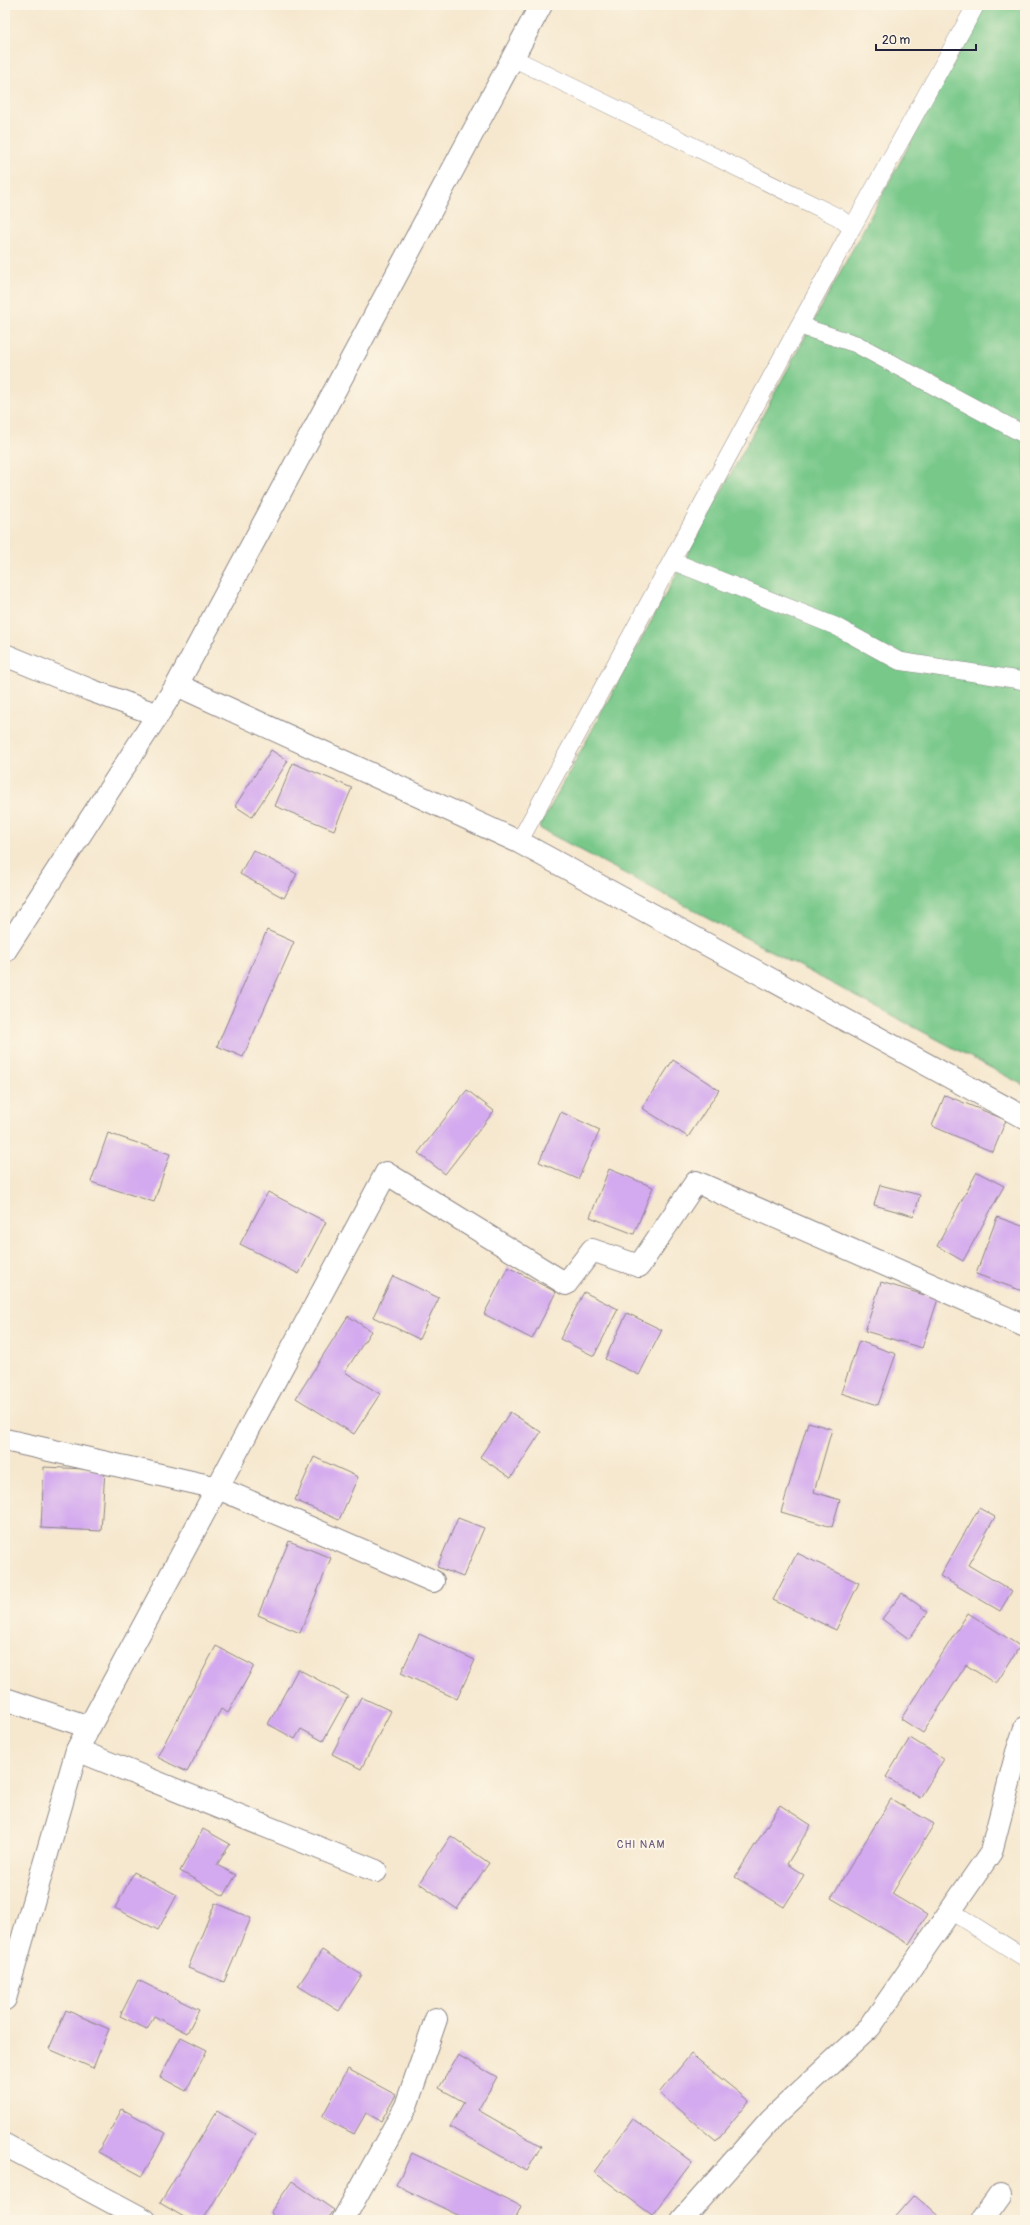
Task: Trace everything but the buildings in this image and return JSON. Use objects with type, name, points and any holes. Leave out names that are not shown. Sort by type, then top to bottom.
[{"type":"street","points":[[5,951],[177,685],[541,5]]},
{"type":"street","points":[[5,655],[90,690],[158,715]]},
{"type":"street","points":[[177,685],[519,842],[1025,1118]]},
{"type":"street","points":[[5,1999],[77,1750],[386,1173],[566,1284],[592,1250],[639,1266],[696,1182],[1025,1326]]},
{"type":"street","points":[[5,1440],[218,1488],[433,1581]]},
{"type":"street","points":[[5,1699],[89,1727]]},
{"type":"street","points":[[682,2220],[771,2119],[870,2027],[951,1911],[991,1852],[1017,1752],[1025,1728]]},
{"type":"street","points":[[77,1750],[376,1871]]},
{"type":"street","points":[[343,2220],[406,2106],[436,2019]]},
{"type":"street","points":[[5,2145],[145,2220]]},
{"type":"street","points":[[982,2220],[1000,2194]]},
{"type":"lane","points":[[519,842],[852,228],[976,5]]},
{"type":"lane","points":[[513,58],[838,217],[852,228]]},
{"type":"lane","points":[[800,326],[856,344],[1025,435]]},
{"type":"lane","points":[[672,561],[835,626],[899,661],[1025,681]]},
{"type":"lane","points":[[951,1911],[1025,1958]]},
{"type":"green space","points":[[985,5],[1025,5],[1025,1086],[539,828]]},
{"type":"district","name":"CHI NAM","points":[[641,1844]]}]
